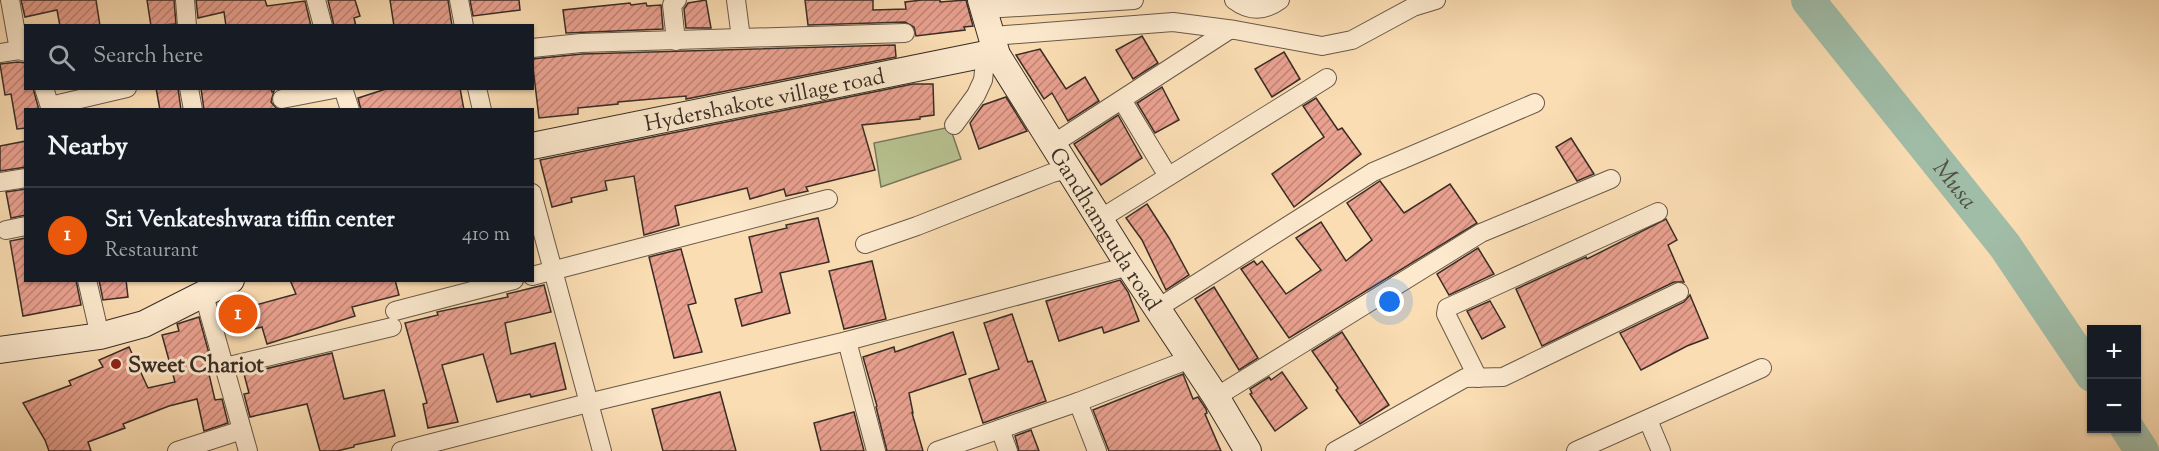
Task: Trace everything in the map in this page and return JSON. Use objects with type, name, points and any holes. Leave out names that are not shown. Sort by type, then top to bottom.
[{"type":"street","points":[[0,53],[22,51],[10,0]]},
{"type":"street","points":[[185,0],[187,24]]},
{"type":"street","points":[[316,0],[322,24]]},
{"type":"street","points":[[459,0],[464,24]]},
{"type":"street","points":[[676,0],[672,5],[676,41]]},
{"type":"street","points":[[736,0],[741,38]]},
{"type":"street","points":[[983,4],[1134,0]]},
{"type":"street","points":[[1234,0],[1254,10],[1269,8],[1280,0]]},
{"type":"street","points":[[954,125],[976,95],[992,48],[1173,22],[1322,46],[1352,40],[1413,7],[1436,0]]},
{"type":"street","name":"Gandhamguda road","points":[[983,4],[992,48],[1129,266],[1216,397],[1248,451]]},
{"type":"street","points":[[1053,144],[1229,30]]},
{"type":"street","points":[[534,48],[581,43],[905,33]]},
{"type":"street","name":"Hydershakote village road","points":[[534,146],[992,48]]},
{"type":"street","points":[[1100,219],[1327,78]]},
{"type":"street","points":[[48,101],[115,90]]},
{"type":"street","points":[[189,90],[193,108]]},
{"type":"street","points":[[282,99],[330,90]]},
{"type":"street","points":[[342,90],[349,108]]},
{"type":"street","points":[[477,90],[482,108]]},
{"type":"street","points":[[1122,100],[1168,176]]},
{"type":"street","points":[[1158,308],[1373,172],[1535,103]]},
{"type":"street","points":[[865,244],[1052,173],[1069,169]]},
{"type":"street","points":[[0,182],[24,178]]},
{"type":"street","points":[[1216,397],[1481,233],[1611,179]]},
{"type":"street","points":[[534,275],[828,199]]},
{"type":"street","points":[[534,200],[602,451]]},
{"type":"street","points":[[1478,378],[1446,314],[1447,308],[1658,212]]},
{"type":"street","points":[[6,230],[24,226]]},
{"type":"street","points":[[401,451],[426,448],[588,403],[847,341],[1129,266]]},
{"type":"street","points":[[87,282],[100,336]]},
{"type":"street","points":[[0,350],[100,336],[144,324],[226,282]]},
{"type":"street","points":[[225,367],[394,319],[508,282]]},
{"type":"street","points":[[1335,451],[1465,378],[1503,377],[1679,292]]},
{"type":"street","points":[[204,295],[248,451]]},
{"type":"street","points":[[847,341],[876,451]]},
{"type":"street","points":[[937,451],[1078,402],[1190,359]]},
{"type":"street","points":[[1576,451],[1762,368]]},
{"type":"street","points":[[1078,402],[1096,451]]},
{"type":"street","points":[[1648,420],[1661,451]]},
{"type":"street","points":[[177,451],[242,429]]},
{"type":"street","points":[[1000,429],[1008,451]]},
{"type":"green space","points":[[950,127],[961,159],[881,187],[874,143]]},
{"type":"building","points":[[21,0],[96,0],[100,24],[60,24],[57,10],[25,17]]},
{"type":"building","points":[[147,0],[174,0],[176,24],[151,24]]},
{"type":"building","points":[[196,0],[265,0],[267,6],[305,1],[311,24],[226,24],[224,12],[198,18]]},
{"type":"building","points":[[328,0],[355,0],[360,16],[354,18],[356,24],[334,24]]},
{"type":"building","points":[[390,0],[448,0],[452,24],[394,24]]},
{"type":"building","points":[[470,0],[519,0],[520,10],[473,16]]},
{"type":"building","points":[[706,0],[711,28],[686,28],[684,9],[688,3]]},
{"type":"building","points":[[805,0],[873,0],[873,10],[906,9],[905,2],[922,0],[940,0],[940,2],[966,0],[973,26],[964,27],[965,30],[916,36],[914,27],[905,22],[808,25]]},
{"type":"building","points":[[630,3],[631,5],[646,3],[647,6],[661,5],[663,29],[566,33],[563,10]]},
{"type":"building","points":[[1142,36],[1158,63],[1133,79],[1116,50]]},
{"type":"building","points":[[895,45],[896,57],[686,99],[686,96],[618,102],[618,104],[578,108],[578,114],[539,118],[534,59],[582,54]]},
{"type":"building","points":[[1040,49],[1066,89],[1085,77],[1099,101],[1068,121],[1052,93],[1044,99],[1016,55]]},
{"type":"building","points":[[1284,52],[1300,79],[1272,97],[1255,69]]},
{"type":"building","points":[[24,63],[24,90],[34,90],[38,108],[24,108],[24,128],[17,129],[11,94],[5,95],[0,64]]},
{"type":"building","points":[[913,84],[933,84],[934,115],[920,117],[920,119],[862,125],[875,170],[806,187],[808,191],[786,196],[784,189],[750,199],[747,188],[675,206],[679,225],[644,235],[634,176],[605,181],[607,190],[571,198],[572,202],[552,207],[540,160]]},
{"type":"building","points":[[1162,87],[1179,120],[1155,133],[1137,103]]},
{"type":"building","points":[[156,90],[178,90],[181,108],[160,108]]},
{"type":"building","points":[[201,90],[272,90],[274,91],[271,102],[276,108],[204,108]]},
{"type":"building","points":[[383,90],[460,90],[464,108],[360,108],[358,98]]},
{"type":"building","points":[[1006,97],[1027,131],[979,149],[970,123],[983,105]]},
{"type":"building","points":[[1316,98],[1338,130],[1342,128],[1361,154],[1294,207],[1272,174],[1324,137],[1303,106]]},
{"type":"building","points":[[1118,115],[1142,158],[1101,185],[1074,144]]},
{"type":"building","points":[[1571,138],[1594,174],[1577,181],[1556,147]]},
{"type":"building","points":[[24,141],[24,167],[0,171],[0,146]]},
{"type":"building","points":[[1380,181],[1404,213],[1450,184],[1477,223],[1289,338],[1241,269],[1254,261],[1257,265],[1262,261],[1286,294],[1321,270],[1296,238],[1321,222],[1346,261],[1372,240],[1347,203]]},
{"type":"building","points":[[24,189],[24,215],[11,218],[6,192]]},
{"type":"building","points":[[1147,204],[1189,275],[1166,290],[1142,240],[1126,218]]},
{"type":"building","points":[[818,218],[829,262],[780,273],[790,313],[742,326],[735,299],[762,292],[749,237]]},
{"type":"building","points":[[1666,219],[1677,240],[1668,245],[1684,282],[1674,282],[1542,346],[1516,289],[1586,257],[1587,259]]},
{"type":"building","points":[[24,238],[24,282],[76,282],[81,305],[23,316],[10,241]]},
{"type":"building","points":[[1478,248],[1494,274],[1449,295],[1437,274]]},
{"type":"building","points":[[681,249],[696,303],[688,305],[702,352],[674,358],[649,257]]},
{"type":"building","points":[[872,261],[886,319],[844,329],[829,271]]},
{"type":"building","points":[[1120,280],[1128,292],[1139,321],[1104,333],[1102,327],[1059,341],[1046,301]]},
{"type":"building","points":[[99,282],[126,282],[128,297],[103,300]]},
{"type":"building","points":[[291,282],[396,282],[399,295],[352,307],[355,316],[267,344],[262,327],[237,333],[230,310],[296,294]]},
{"type":"building","points":[[544,285],[551,312],[505,323],[511,354],[555,343],[566,389],[497,402],[483,354],[442,365],[458,422],[428,428],[423,404],[427,403],[405,323],[438,315],[437,312],[508,297],[507,294]]},
{"type":"building","points":[[1214,287],[1258,358],[1239,370],[1195,299]]},
{"type":"building","points":[[1690,295],[1708,338],[1687,346],[1641,370],[1620,333],[1684,302]]},
{"type":"building","points":[[1490,301],[1505,327],[1482,339],[1467,311]]},
{"type":"building","points":[[1012,314],[1028,362],[1032,361],[1046,401],[983,423],[969,379],[999,369],[984,323]]},
{"type":"building","points":[[199,317],[213,368],[208,370],[215,400],[222,399],[228,423],[204,431],[197,399],[169,406],[123,424],[125,428],[88,442],[91,451],[49,451],[23,403],[71,385],[69,381],[103,367],[99,360],[129,347],[148,388],[175,382],[162,335],[179,331],[177,324]]},
{"type":"building","points":[[953,332],[966,374],[909,393],[923,451],[887,451],[863,357],[894,347],[895,352]]},
{"type":"building","points":[[1342,332],[1389,405],[1360,424],[1312,351]]},
{"type":"building","points":[[332,353],[344,399],[384,390],[395,436],[337,451],[320,451],[307,404],[250,417],[244,394],[249,393],[244,374]]},
{"type":"building","points":[[1282,372],[1307,408],[1275,431],[1250,394],[1252,393],[1250,389],[1269,377],[1271,380]]},
{"type":"building","points":[[1183,374],[1193,399],[1198,397],[1206,409],[1205,414],[1221,451],[1109,451],[1093,410]]},
{"type":"building","points":[[720,392],[736,451],[663,451],[652,409]]},
{"type":"building","points":[[854,412],[864,451],[821,451],[814,423]]},
{"type":"building","points":[[1031,430],[1039,451],[1019,451],[1015,436]]},
{"type":"waterway","name":"Musa","points":[[1808,0],[2005,246],[2087,368]]},
{"type":"waterway","name":"Musa","points":[[2130,433],[2142,451]]},
{"type":"place","name":"Sri Venkateshwara tiffin center","points":[[238,314]]},
{"type":"place","name":"Sweet Chariot","points":[[116,364]]}]
